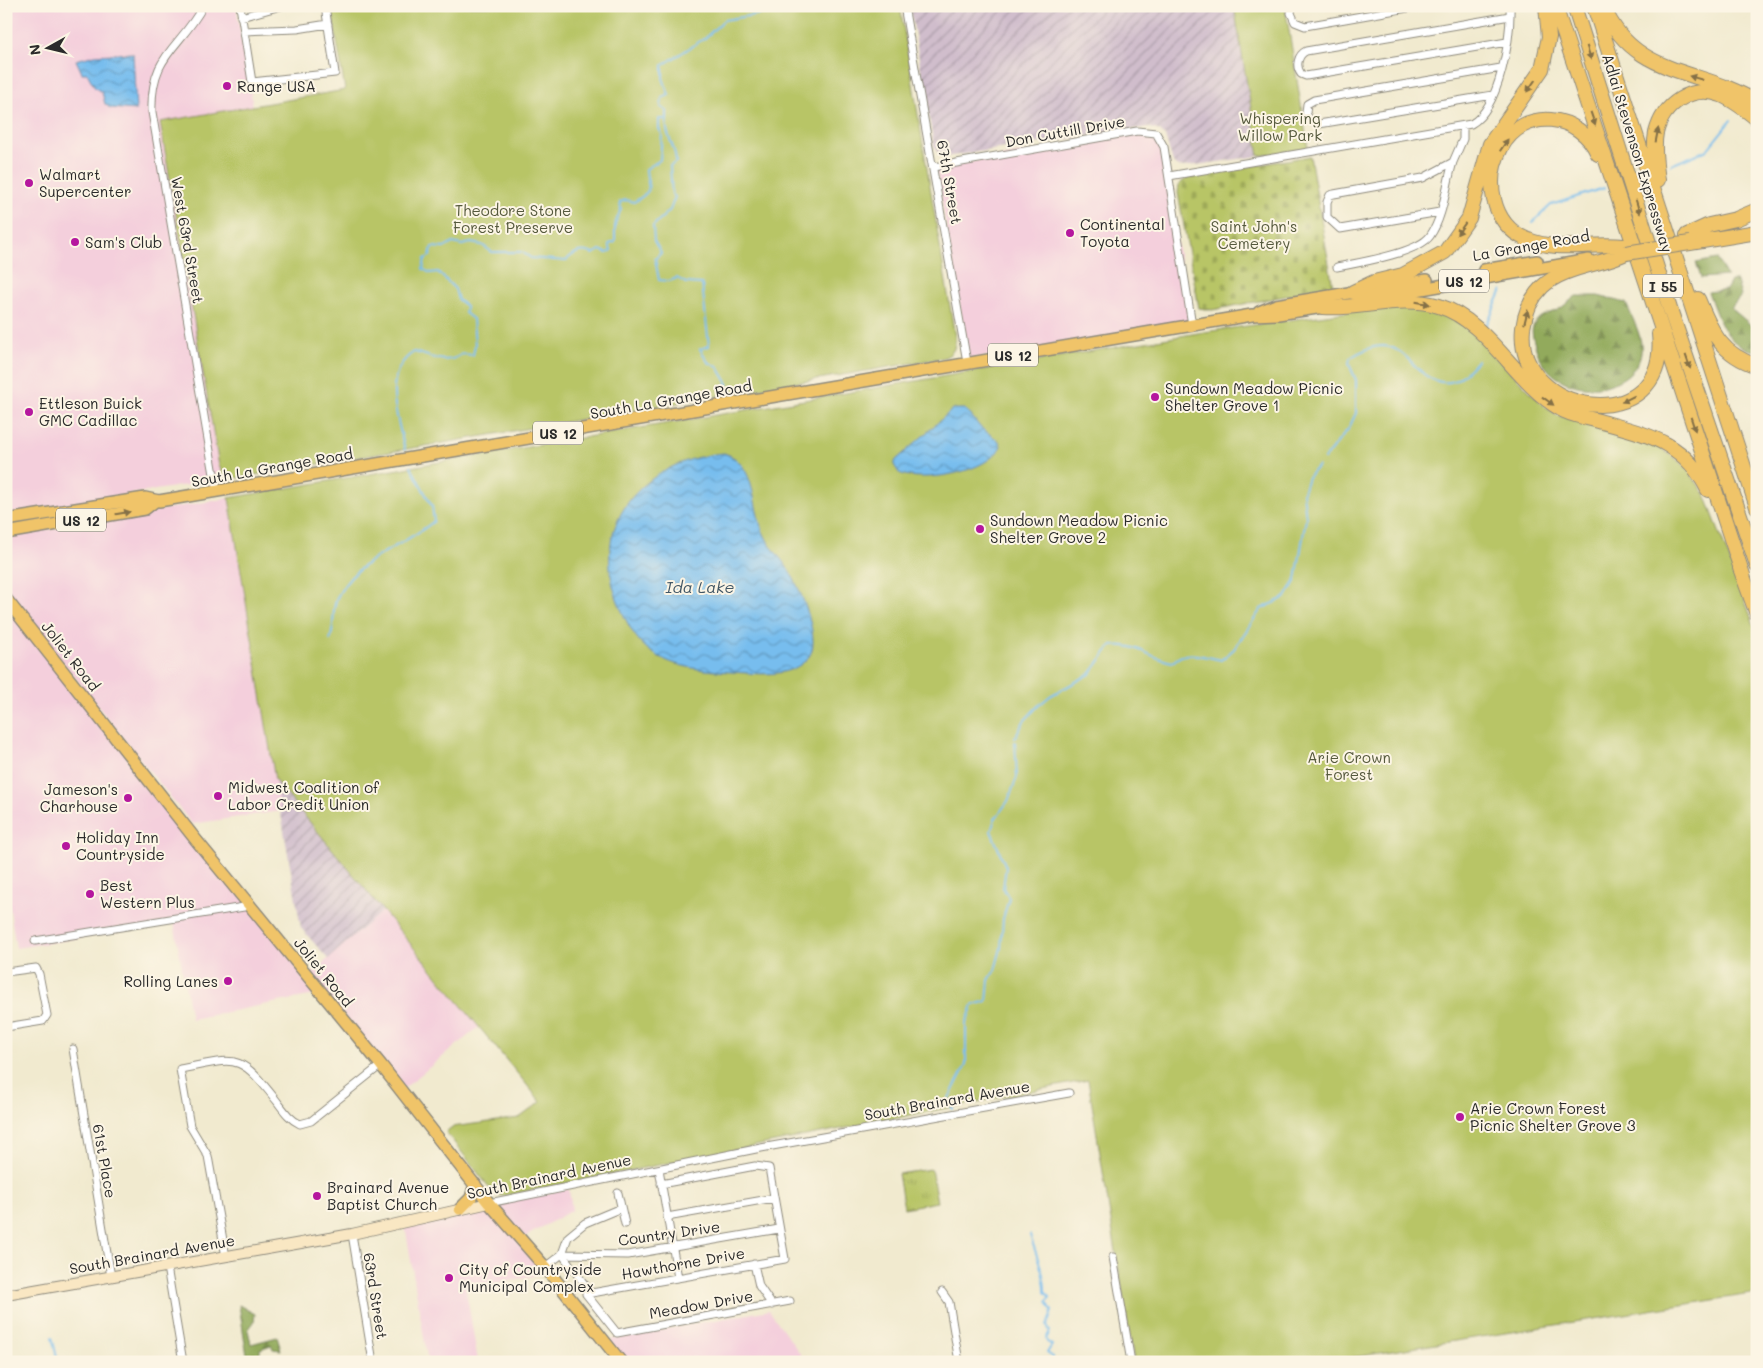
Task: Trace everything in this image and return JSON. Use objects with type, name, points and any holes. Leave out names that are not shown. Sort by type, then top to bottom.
[{"type":"highway","points":[[1353,292],[1374,282],[1403,275],[1445,252],[1469,218],[1490,144],[1542,69],[1549,37],[1546,6]]},
{"type":"highway","points":[[1555,6],[1757,614]]},
{"type":"highway","name":"Adlai Stevenson Expressway","points":[[1574,6],[1670,309],[1757,564]]},
{"type":"highway","name":"Adlai Stevenson Expressway","points":[[1594,6],[1757,507]]},
{"type":"highway","points":[[1603,6],[1617,29],[1646,57],[1678,73],[1727,86],[1757,103]]},
{"type":"highway","points":[[1664,218],[1655,147],[1656,133],[1667,109],[1688,95],[1713,93],[1732,101],[1757,119]]},
{"type":"highway","points":[[1625,214],[1594,146],[1582,132],[1569,123],[1557,120],[1532,122],[1510,136],[1501,147],[1492,176],[1492,190],[1497,212],[1512,231],[1525,239],[1548,246],[1605,253],[1688,239],[1757,222]]},
{"type":"highway","points":[[1712,234],[1736,219],[1757,210]]},
{"type":"highway","points":[[1712,234],[1757,232]]},
{"type":"highway","points":[[1712,234],[1757,240]]},
{"type":"highway","points":[[1605,253],[1556,277],[1541,288],[1528,309],[1523,329],[1524,348],[1536,372],[1553,390],[1576,402],[1594,406],[1623,402],[1644,389],[1654,374],[1660,351],[1659,332],[1650,294]]},
{"type":"highway","points":[[1677,263],[1692,286],[1718,342],[1730,354],[1757,366]]},
{"type":"highway","points":[[1323,307],[1342,308],[1409,301],[1449,310],[1470,323],[1540,394],[1561,410],[1640,432],[1667,443],[1688,460],[1705,482],[1743,575]]},
{"type":"main road","name":"La Grange Road","points":[[1252,315],[1276,305],[1605,253]]},
{"type":"main road","name":"La Grange Road","points":[[1192,325],[1252,315],[1278,314],[1323,307],[1605,253]]},
{"type":"main road","name":"South La Grange Road","points":[[6,534],[145,509],[154,502],[1192,325]]},
{"type":"main road","name":"South La Grange Road","points":[[6,520],[145,498],[154,502]]},
{"type":"main road","name":"Joliet Road","points":[[6,599],[250,906],[381,1064],[489,1203],[546,1267],[621,1362]]},
{"type":"main road","points":[[460,1209],[471,1198],[475,1184]]},
{"type":"street","name":"West 63rd Street","points":[[203,6],[190,27],[166,54],[160,65],[155,76],[152,112],[217,492]]},
{"type":"street","points":[[240,6],[252,82],[335,73],[325,6]]},
{"type":"street","points":[[242,17],[281,6]]},
{"type":"street","name":"67th Street","points":[[904,6],[967,362]]},
{"type":"street","points":[[1292,6],[1291,13],[1295,22],[1305,26],[1419,6]]},
{"type":"street","points":[[1192,325],[1169,176],[1463,127],[1483,116],[1493,95],[1507,42],[1510,6]]},
{"type":"street","points":[[1507,42],[1306,76],[1301,74],[1298,67],[1299,58],[1306,51],[1510,16]]},
{"type":"street","points":[[244,31],[296,29],[328,24]]},
{"type":"street","points":[[1493,95],[1319,124],[1310,121],[1306,113],[1307,104],[1314,100],[1501,68]]},
{"type":"street","points":[[1337,268],[1388,256],[1420,244],[1429,238],[1440,212],[1453,162],[1462,139],[1463,127]]},
{"type":"street","name":"Don Cuttill Drive","points":[[934,167],[1137,132],[1156,133],[1164,147],[1169,176]]},
{"type":"street","points":[[1440,212],[1340,229],[1327,217],[1327,202],[1330,195],[1334,194],[1423,178],[1453,162]]},
{"type":"street","points":[[35,941],[250,906]]},
{"type":"street","points":[[6,972],[36,968],[40,974],[47,1015],[43,1021],[6,1027]]},
{"type":"street","name":"61st Place","points":[[73,1049],[112,1277]]},
{"type":"street","points":[[226,1256],[208,1156],[190,1126],[180,1069],[222,1061],[241,1063],[254,1073],[291,1118],[300,1124],[311,1121],[381,1064]]},
{"type":"street","name":"South Brainard Avenue","points":[[6,1295],[352,1234],[460,1209],[770,1146],[1069,1093]]},
{"type":"street","points":[[661,1184],[755,1166],[768,1168],[779,1229]]},
{"type":"street","points":[[658,1169],[678,1278]]},
{"type":"street","points":[[618,1193],[625,1224]]},
{"type":"street","points":[[667,1217],[774,1198]]},
{"type":"street","points":[[546,1267],[562,1254],[568,1237],[585,1223],[621,1208]]},
{"type":"street","name":"Country Drive","points":[[562,1254],[628,1255],[673,1249],[779,1229]]},
{"type":"street","name":"Hawthorne Drive","points":[[586,1294],[784,1259],[779,1229]]},
{"type":"street","name":"63rd Street","points":[[352,1234],[373,1362]]},
{"type":"street","points":[[562,1254],[588,1289],[586,1294]]},
{"type":"street","points":[[1113,1257],[1131,1362]]},
{"type":"street","points":[[754,1264],[759,1286],[772,1305]]},
{"type":"street","points":[[167,1267],[183,1362]]},
{"type":"street","points":[[942,1292],[949,1302],[960,1362]]},
{"type":"street","name":"Meadow Drive","points":[[586,1294],[616,1333],[790,1301]]},
{"type":"street","points":[[1748,1362],[1757,1360]]},
{"type":"shaded area","points":[[6,6],[236,6],[253,106],[160,122],[221,472],[199,483],[6,514]]},
{"type":"shaded area","points":[[910,6],[1234,6],[1259,156],[1182,167],[1176,166],[1173,163],[1165,136],[1160,131],[1148,127],[944,157],[937,152],[934,146]]},
{"type":"shaded area","points":[[1137,133],[1155,136],[1162,149],[1190,324],[969,359],[936,168]]},
{"type":"shaded area","points":[[229,498],[281,811],[192,824],[6,591],[6,537]]},
{"type":"shaded area","points":[[6,602],[320,994],[191,1019],[174,923],[16,948],[6,884]]},
{"type":"shaded area","points":[[275,780],[383,910],[328,959],[301,928]]},
{"type":"shaded area","points":[[383,910],[479,1027],[403,1089],[310,975]]},
{"type":"shaded area","points":[[569,1189],[572,1210],[523,1238],[492,1204]]},
{"type":"shaded area","points":[[488,1204],[546,1273],[466,1289],[478,1362],[428,1362],[405,1225]]},
{"type":"shaded area","points":[[769,1310],[806,1362],[627,1362],[609,1340]]},
{"type":"green space","name":"Theodore Stone Forest Preserve","points":[[331,6],[900,6],[955,337],[953,350],[949,355],[942,358],[231,479],[225,477],[219,466],[160,122],[345,90]]},
{"type":"green space","name":"Whispering Willow Park","points":[[1234,6],[1285,6],[1308,148],[1259,156]]},
{"type":"green space","name":"Saint John's Cemetery","points":[[1310,156],[1333,287],[1212,310],[1199,308],[1178,193],[1179,184],[1189,177]]},
{"type":"green space","points":[[1717,259],[1727,276],[1701,278],[1696,263]]},
{"type":"green space","points":[[1731,281],[1737,281],[1741,296],[1731,308],[1757,330],[1757,351],[1746,349],[1730,338],[1719,321],[1711,301],[1708,292],[1726,290]]},
{"type":"green space","points":[[1576,296],[1598,296],[1626,303],[1640,338],[1639,360],[1629,374],[1615,383],[1597,387],[1578,386],[1560,379],[1545,366],[1535,345],[1532,331],[1533,325],[1537,320],[1543,315],[1558,310]]},
{"type":"green space","name":"Arie Crown Forest","points":[[1412,306],[1453,317],[1470,330],[1544,406],[1557,415],[1655,444],[1684,465],[1705,494],[1757,633],[1757,1293],[1323,1362],[1134,1362],[1088,1080],[502,1196],[492,1191],[446,1132],[452,1127],[519,1118],[541,1102],[275,780],[229,498],[1204,332],[1369,309]]},
{"type":"green space","points":[[931,1169],[937,1202],[904,1208],[898,1174]]},
{"type":"green space","points":[[239,1305],[255,1314],[254,1322],[248,1330],[251,1344],[277,1337],[281,1350],[273,1349],[271,1345],[260,1349],[260,1355],[255,1357],[258,1362],[248,1362]]},
{"type":"water","points":[[133,53],[136,110],[110,108],[105,104],[102,92],[95,88],[87,73],[82,73],[76,60],[95,55]]},
{"type":"water","points":[[953,409],[964,409],[980,427],[999,441],[1001,446],[994,455],[984,463],[955,473],[924,477],[899,473],[894,465],[896,460]]},
{"type":"water","name":"Ida Lake","points":[[724,453],[735,458],[743,466],[752,488],[765,536],[789,570],[803,599],[811,624],[813,647],[810,655],[798,667],[790,670],[764,674],[724,672],[688,667],[666,660],[643,645],[629,626],[619,604],[611,575],[610,548],[617,523],[629,501],[647,483],[669,468],[695,458]]},
{"type":"waterway","points":[[405,450],[394,397],[394,384],[397,372],[404,361],[414,352],[445,360],[456,358],[462,354],[473,355],[475,345],[473,319],[465,313],[466,306],[458,300],[455,289],[438,272],[430,273],[423,269],[425,259],[430,256],[432,247],[444,248],[453,243],[462,245],[471,243],[482,245],[492,252],[522,252],[531,258],[566,261],[578,252],[593,254],[600,250],[607,253],[611,251],[609,244],[615,242],[615,224],[621,209],[620,202],[626,200],[634,202],[648,191],[646,169],[660,160],[662,134],[659,129],[659,119],[667,119],[667,111],[661,107],[662,98],[669,95],[663,78],[663,65],[705,38],[724,20],[807,6]]},
{"type":"waterway","points":[[667,119],[667,130],[676,162],[670,166],[672,194],[675,197],[670,210],[653,226],[654,241],[661,253],[655,259],[659,280],[669,281],[677,278],[686,283],[702,284],[709,346],[700,349],[708,362],[718,367],[728,384],[723,387]]},
{"type":"waterway","points":[[1671,165],[1707,150],[1731,120]]},
{"type":"waterway","points":[[1533,222],[1551,205],[1604,188]]},
{"type":"waterway","points":[[1486,326],[1502,290]]},
{"type":"waterway","points":[[1324,459],[1349,428],[1356,413],[1356,380],[1349,364],[1350,358],[1370,348],[1385,346],[1396,350],[1406,357],[1425,375],[1436,381],[1450,382],[1461,377],[1477,361]]},
{"type":"waterway","points":[[1015,738],[1024,721],[1038,706],[1050,696],[1090,674],[1111,646],[1128,646],[1157,658],[1173,662],[1183,655],[1189,654],[1221,660],[1234,649],[1261,609],[1286,597],[1296,580],[1306,518],[1303,492],[1308,477],[1318,466]]},
{"type":"waterway","points":[[330,640],[335,604],[340,592],[349,580],[371,561],[434,521],[432,506],[411,467]]},
{"type":"waterway","points":[[949,1098],[966,1065],[966,1023],[973,1005],[987,1001],[989,980],[995,970],[1001,948],[1003,919],[1009,898],[1003,888],[1006,867],[991,831],[995,819],[1008,801],[1017,777],[1015,742]]},
{"type":"waterway","points":[[948,1100],[953,1109]]},
{"type":"waterway","points":[[1030,1235],[1042,1271],[1045,1292],[1050,1297],[1047,1302],[1052,1311],[1047,1326],[1050,1331],[1046,1339],[1052,1345],[1047,1353],[1053,1357],[1052,1362]]},
{"type":"waterway","points":[[52,1337],[58,1362]]},
{"type":"place","name":"Range USA","points":[[227,86]]},
{"type":"place","name":"Walmart Supercenter","points":[[29,183]]},
{"type":"place","name":"Continental Toyota","points":[[1070,233]]},
{"type":"place","name":"Sam's Club","points":[[75,242]]},
{"type":"place","name":"Sundown Meadow Picnic Shelter Grove 1","points":[[1155,397]]},
{"type":"place","name":"Ettleson Buick GMC Cadillac","points":[[29,412]]},
{"type":"place","name":"Sundown Meadow Picnic Shelter Grove 2","points":[[980,529]]},
{"type":"place","name":"Midwest Coalition of Labor Credit Union","points":[[218,796]]},
{"type":"place","name":"Jameson's Charhouse","points":[[128,798]]},
{"type":"place","name":"Holiday Inn Countryside","points":[[66,846]]},
{"type":"place","name":"Best Western Plus","points":[[90,894]]},
{"type":"place","name":"Rolling Lanes","points":[[228,981]]},
{"type":"place","name":"Arie Crown Forest Picnic Shelter Grove 3","points":[[1460,1117]]},
{"type":"place","name":"Brainard Avenue Baptist Church","points":[[317,1196]]},
{"type":"place","name":"City of Countryside Municipal Complex","points":[[449,1278]]}]
